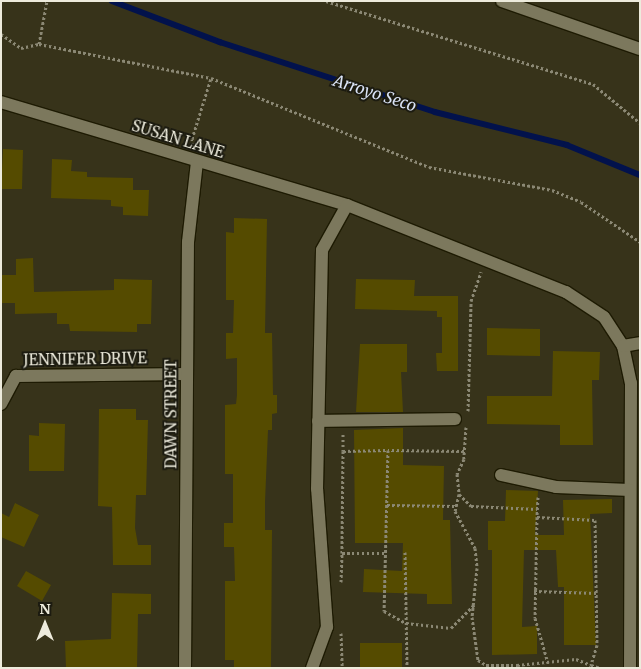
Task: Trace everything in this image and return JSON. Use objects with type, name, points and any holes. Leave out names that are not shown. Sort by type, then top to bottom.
[{"type":"street","points":[[502,1],[640,49]]},
{"type":"street","name":"SUSAN LANE","points":[[1,102],[197,162],[347,205],[566,292],[604,317],[623,346]]},
{"type":"street","name":"DAWN STREET","points":[[185,668],[188,242],[197,162]]},
{"type":"street","points":[[312,668],[327,627],[317,489],[322,250],[347,205]]},
{"type":"street","points":[[630,668],[631,383],[623,346],[640,343]]},
{"type":"street","name":"JENNIFER DRIVE","points":[[1,404],[16,376],[187,374]]},
{"type":"street","points":[[318,421],[461,421]]},
{"type":"street","points":[[502,475],[556,488],[630,490]]},
{"type":"path","points":[[39,44],[47,1]]},
{"type":"path","points":[[326,1],[594,84],[640,123]]},
{"type":"path","points":[[1,34],[21,48],[39,44],[211,78],[429,167],[552,190],[581,202],[640,242]]},
{"type":"path","points":[[197,162],[192,139],[211,78]]},
{"type":"path","points":[[468,414],[471,301],[485,260]]},
{"type":"path","points":[[342,421],[342,553],[385,553]]},
{"type":"path","points":[[461,421],[464,451],[457,474],[459,494],[456,506],[459,521],[475,548],[477,568],[472,617],[478,660],[486,665],[508,666],[576,659],[600,668]]},
{"type":"path","points":[[388,450],[384,611],[406,623],[450,628],[474,605]]},
{"type":"path","points":[[343,451],[464,451]]},
{"type":"path","points":[[538,483],[534,591],[535,618],[548,663]]},
{"type":"path","points":[[459,494],[471,506],[537,509]]},
{"type":"path","points":[[387,505],[456,506]]},
{"type":"path","points":[[537,517],[595,520],[596,645],[591,665]]},
{"type":"path","points":[[405,552],[408,668]]},
{"type":"path","points":[[534,591],[596,592]]},
{"type":"building","points":[[3,149],[23,150],[22,189],[1,189]]},
{"type":"building","points":[[52,159],[72,160],[71,171],[87,172],[87,177],[133,178],[133,190],[149,190],[148,216],[123,215],[123,207],[111,206],[111,200],[51,198]]},
{"type":"building","points":[[234,218],[267,219],[265,333],[272,333],[273,395],[277,395],[277,413],[272,414],[272,430],[268,430],[265,502],[265,530],[272,530],[271,668],[234,668],[234,660],[225,660],[225,581],[235,581],[234,547],[224,547],[224,523],[233,523],[233,474],[225,474],[225,405],[236,404],[237,395],[237,358],[226,359],[226,333],[233,333],[234,300],[226,300],[226,232],[234,233]]},
{"type":"building","points":[[33,258],[34,292],[114,290],[114,279],[152,280],[151,324],[137,324],[137,332],[70,331],[69,324],[57,324],[57,313],[15,314],[15,303],[1,303],[1,275],[16,275],[16,259]]},
{"type":"building","points":[[356,279],[415,280],[414,296],[458,296],[458,371],[437,371],[436,353],[442,353],[442,317],[437,317],[437,311],[355,309]]},
{"type":"building","points":[[487,328],[540,329],[540,356],[487,355]]},
{"type":"building","points":[[360,344],[407,344],[407,372],[401,372],[403,412],[356,412]]},
{"type":"building","points":[[553,351],[600,352],[599,380],[592,380],[593,445],[560,445],[560,425],[487,424],[487,396],[552,396]]},
{"type":"building","points":[[99,409],[136,409],[136,420],[148,420],[146,495],[136,495],[135,528],[138,545],[151,545],[151,565],[113,565],[112,507],[98,506]]},
{"type":"building","points":[[39,423],[65,424],[64,471],[29,471],[29,435],[39,436]]},
{"type":"building","points":[[403,428],[403,465],[444,466],[443,520],[450,520],[452,604],[427,604],[427,594],[363,592],[364,569],[402,571],[403,543],[355,543],[354,430]]},
{"type":"building","points":[[506,490],[538,491],[535,535],[564,535],[563,500],[612,499],[612,513],[590,514],[596,645],[564,645],[564,587],[558,587],[556,550],[524,550],[522,627],[537,626],[537,654],[492,655],[492,550],[488,550],[488,521],[505,521]]},
{"type":"building","points":[[15,503],[39,515],[24,547],[1,537],[1,513],[9,517]]},
{"type":"building","points":[[26,571],[51,585],[42,601],[17,586]]},
{"type":"building","points":[[112,593],[151,594],[151,614],[138,614],[137,668],[66,668],[65,641],[111,639]]},
{"type":"building","points":[[360,643],[402,643],[402,668],[360,668]]},
{"type":"waterway","name":"Arroyo Seco","points":[[112,1],[220,42],[435,112],[567,145],[640,175]]}]
